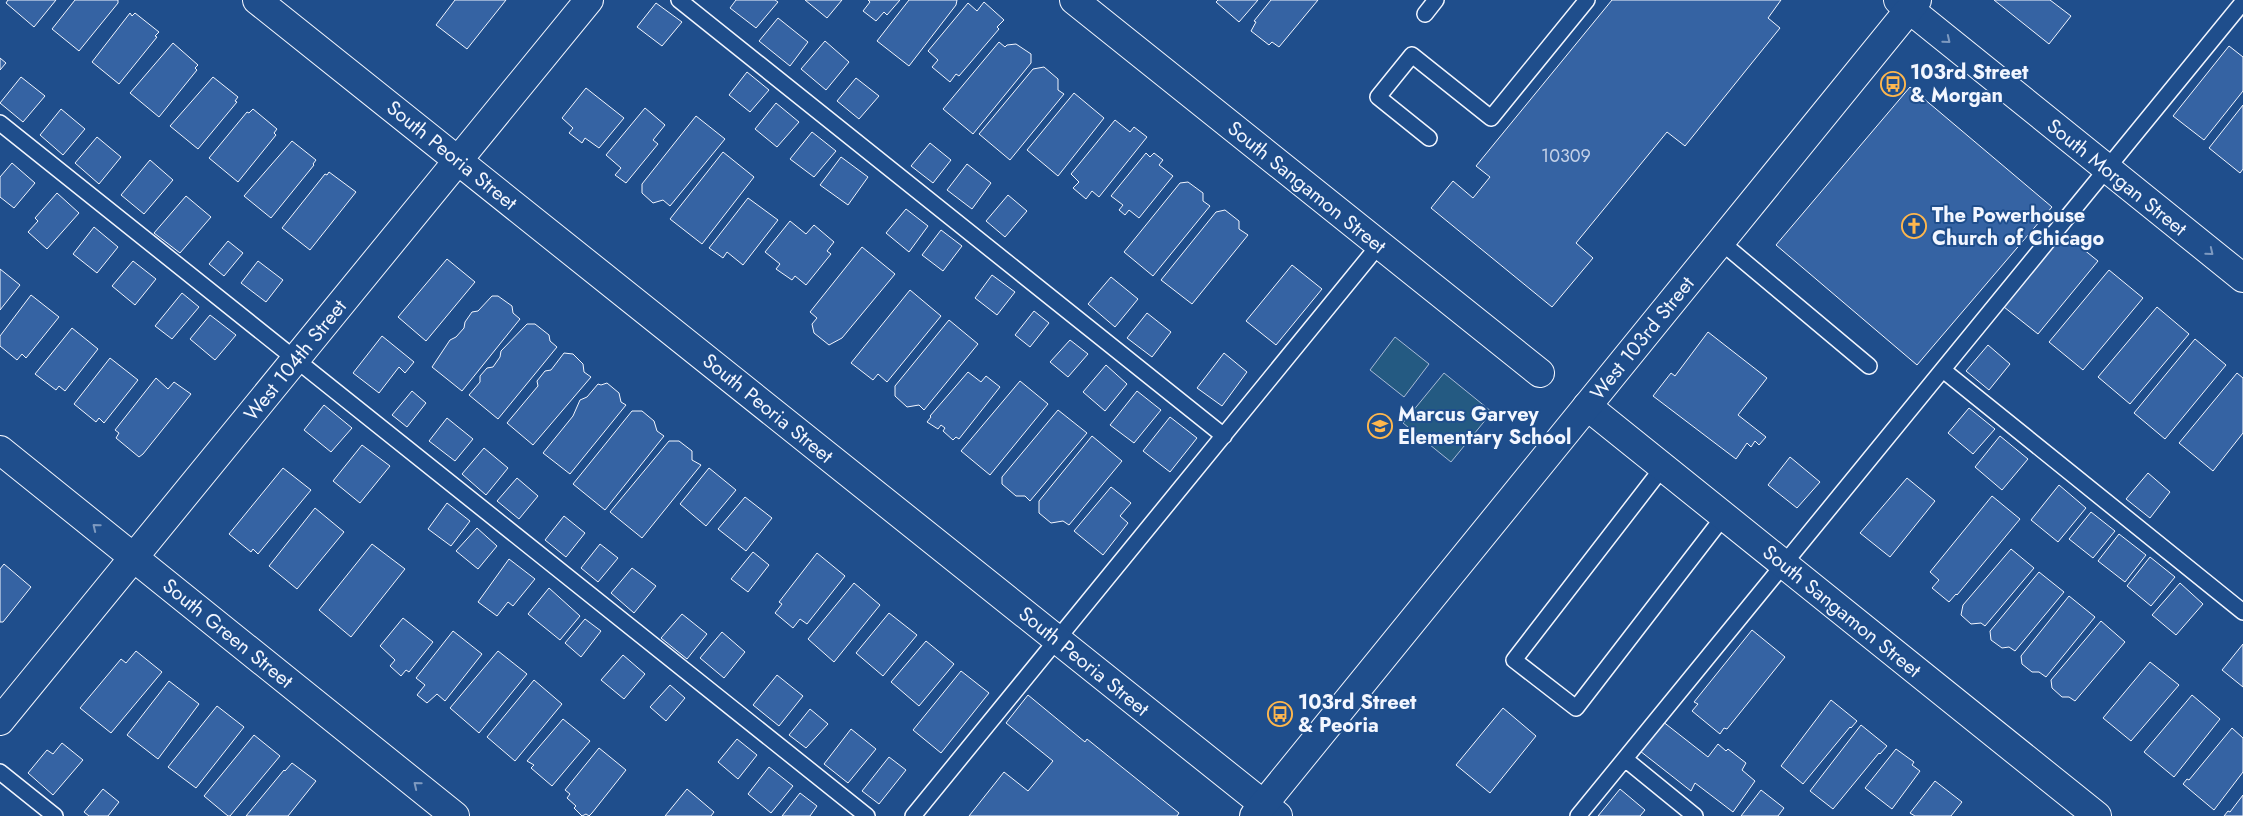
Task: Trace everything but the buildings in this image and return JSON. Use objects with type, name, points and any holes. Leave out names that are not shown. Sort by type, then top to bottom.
[{"type":"street","name":"South Peoria Street","points":[[258,0],[1057,639],[1266,812]]},
{"type":"street","name":"West 104th Street","points":[[0,721],[589,0]]},
{"type":"street","name":"South Sangamon Street","points":[[1074,0],[1540,373]]},
{"type":"street","name":"South Morgan Street","points":[[1908,3],[2243,278]]},
{"type":"street","name":"West 103rd Street","points":[[1266,812],[1587,406],[1721,242],[1908,3]]},
{"type":"street","name":"South Sangamon Street","points":[[1587,406],[2097,816]]},
{"type":"street","name":"South Green Street","points":[[0,450],[455,816]]},
{"type":"lane","points":[[679,0],[1224,436]]},
{"type":"lane","points":[[1425,14],[1436,0]]},
{"type":"lane","points":[[1429,138],[1378,97],[1412,55],[1492,118],[1587,0]]},
{"type":"lane","points":[[1578,816],[2243,2]]},
{"type":"lane","points":[[0,123],[867,816]]},
{"type":"lane","points":[[1721,242],[1869,366]]},
{"type":"lane","points":[[913,816],[1379,245]]},
{"type":"lane","points":[[1943,370],[2243,612]]},
{"type":"lane","points":[[1664,467],[1514,660],[1576,708],[1724,516]]},
{"type":"lane","points":[[1625,759],[1695,816]]},
{"type":"lane","points":[[0,772],[55,816]]},
{"type":"shaded area","points":[[1395,337],[1429,364],[1404,397],[1370,370]]},
{"type":"shaded area","points":[[1444,373],[1492,412],[1451,462],[1403,423]]},
{"type":"place","name":"103rd Street & Morgan","points":[[1893,84]]},
{"type":"place","name":"The Powerhouse Church of Chicago","points":[[1914,226]]},
{"type":"place","name":"Marcus Garvey Elementary School","points":[[1380,426]]},
{"type":"place","name":"103rd Street & Peoria","points":[[1280,714]]}]
